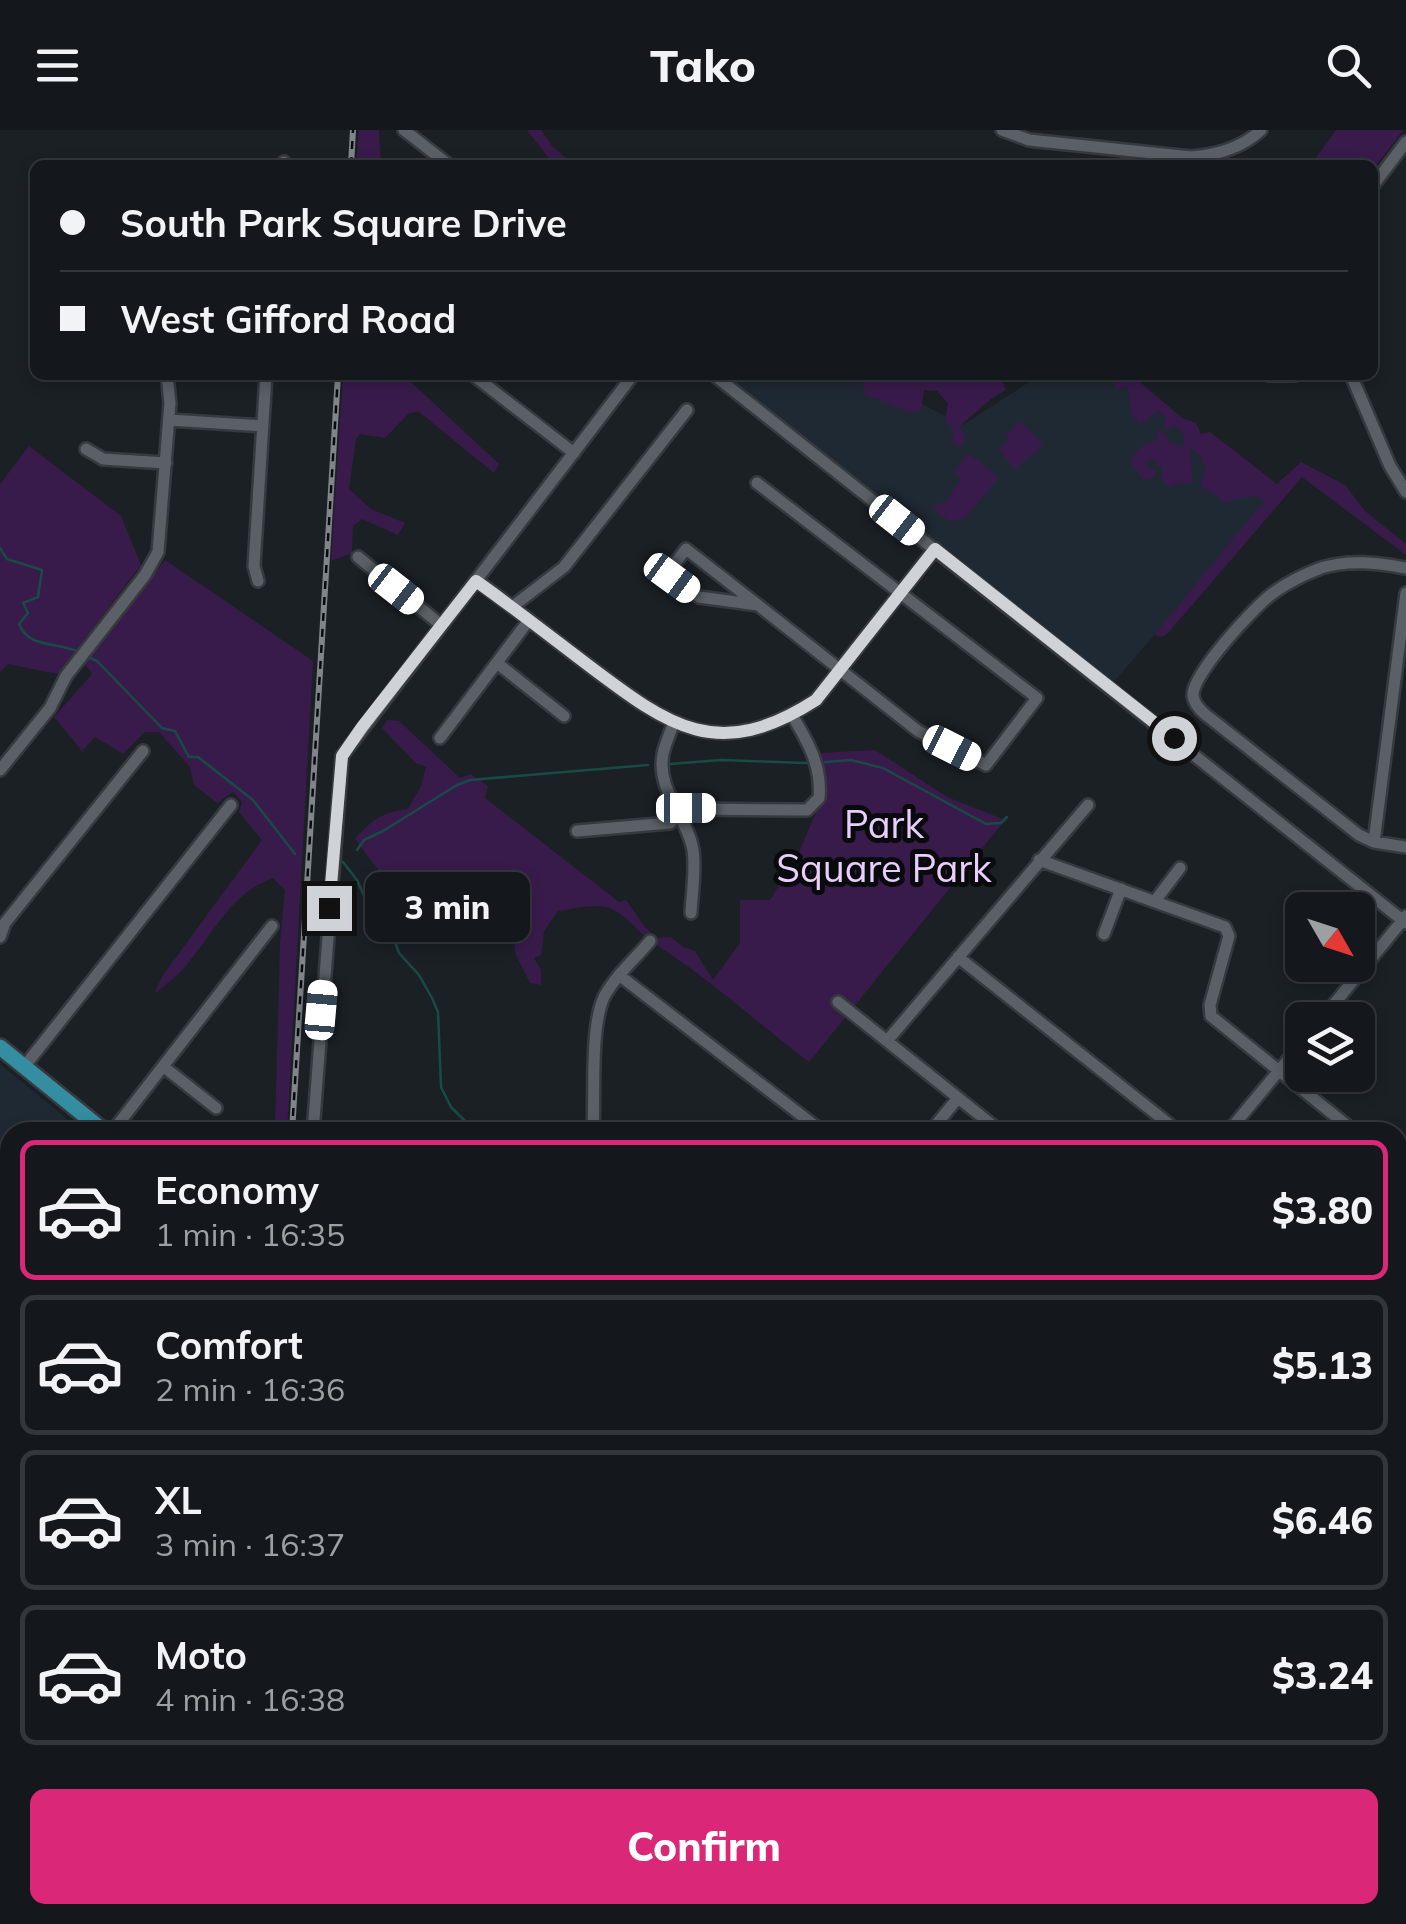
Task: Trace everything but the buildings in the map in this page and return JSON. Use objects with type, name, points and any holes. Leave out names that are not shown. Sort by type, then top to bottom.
[{"type":"main road","points":[[0,1048],[93,1122]]},
{"type":"street","points":[[404,130],[443,160]]},
{"type":"street","points":[[1002,130],[1030,140],[1160,160]]},
{"type":"street","points":[[1174,160],[1212,155],[1261,130]]},
{"type":"street","points":[[1378,179],[1406,142]]},
{"type":"street","points":[[0,770],[50,708],[80,658],[146,575],[158,552],[169,420],[167,380]]},
{"type":"street","points":[[258,581],[254,566],[266,380]]},
{"type":"street","points":[[480,380],[574,453]]},
{"type":"street","points":[[314,1122],[342,756],[630,380]]},
{"type":"street","points":[[720,380],[1405,920],[1336,1002]]},
{"type":"street","points":[[1353,380],[1390,466],[1406,492]]},
{"type":"street","points":[[512,607],[564,567],[687,410]]},
{"type":"street","points":[[169,420],[262,426]]},
{"type":"street","points":[[86,449],[103,459],[166,463]]},
{"type":"street","points":[[758,483],[1037,698],[986,765],[918,731],[758,605],[686,549],[669,571],[672,578],[699,597],[758,605]]},
{"type":"street","points":[[476,581],[673,724],[724,734],[752,730],[792,716],[816,700],[935,549]]},
{"type":"street","points":[[358,557],[441,624]]},
{"type":"street","points":[[1406,568],[1335,564],[1292,581],[1270,595],[1218,652],[1195,684],[1193,696],[1206,714],[1342,824],[1374,842],[1406,847]]},
{"type":"street","points":[[1374,842],[1406,593]]},
{"type":"street","points":[[440,738],[529,620]]},
{"type":"street","points":[[497,663],[564,716]]},
{"type":"street","points":[[577,831],[670,823],[686,808],[807,810],[819,798],[818,770],[813,751],[792,716]]},
{"type":"street","points":[[673,724],[662,755],[662,772],[666,791],[681,814],[693,850],[691,913]]},
{"type":"street","points":[[0,938],[5,923],[143,751]]},
{"type":"street","points":[[887,1041],[1088,804]]},
{"type":"street","points":[[24,1066],[231,805]]},
{"type":"street","points":[[1039,860],[1228,930],[1209,1013],[1342,1122]]},
{"type":"street","points":[[1155,901],[1180,868]]},
{"type":"street","points":[[1104,934],[1121,889]]},
{"type":"street","points":[[120,1122],[272,926]]},
{"type":"street","points":[[594,1122],[602,1001],[650,941]]},
{"type":"street","points":[[958,958],[1166,1122]]},
{"type":"street","points":[[619,975],[810,1122]]},
{"type":"street","points":[[838,1002],[989,1122]]},
{"type":"street","points":[[1236,1122],[1285,1064]]},
{"type":"street","points":[[164,1066],[216,1108]]},
{"type":"street","points":[[938,1122],[958,1098]]},
{"type":"shaded area","points":[[731,380],[874,380],[963,425],[1032,380],[1120,380],[1270,501],[1112,684]]},
{"type":"shaded area","points":[[0,1064],[71,1122],[0,1122]]},
{"type":"green space","points":[[359,130],[379,130],[381,160],[356,160]]},
{"type":"green space","points":[[527,130],[541,130],[568,160],[550,160]]},
{"type":"green space","points":[[1336,130],[1403,130],[1378,163],[1378,160],[1315,160]]},
{"type":"green space","points":[[343,380],[411,382],[499,464],[494,473],[418,411],[408,414],[385,438],[360,434],[349,489],[371,509],[405,523],[398,535],[362,519],[353,526],[352,553],[331,561]]},
{"type":"green space","points":[[863,380],[1002,380],[1006,390],[959,427],[964,434],[964,446],[953,445],[953,430],[945,420],[948,403],[937,391],[924,390],[921,411],[909,412],[865,394]]},
{"type":"green space","points":[[1113,380],[1138,380],[1182,418],[1196,423],[1201,434],[1210,432],[1277,484],[1301,462],[1345,485],[1365,511],[1406,544],[1406,555],[1302,477],[1168,633],[1162,637],[1154,635],[1264,501],[1257,496],[1233,499],[1227,504],[1206,489],[1200,484],[1206,468],[1190,448],[1192,482],[1171,488],[1161,478],[1162,468],[1153,460],[1146,462],[1147,467],[1157,471],[1153,478],[1143,480],[1130,461],[1135,453],[1158,440],[1156,431],[1161,430],[1170,442],[1184,446],[1183,433],[1173,425],[1169,430],[1164,427],[1165,417],[1158,411],[1140,425],[1132,415],[1127,386],[1116,390]]},
{"type":"green space","points":[[1021,421],[1043,445],[1015,469],[998,449],[1009,439],[1006,434]]},
{"type":"green space","points":[[29,446],[121,516],[141,565],[58,674],[8,664],[0,672],[0,484]]},
{"type":"green space","points":[[968,453],[999,477],[965,518],[950,522],[933,508],[945,503],[961,478],[954,472]]},
{"type":"green space","points":[[165,560],[313,661],[288,1122],[275,1122],[285,890],[273,878],[245,894],[184,968],[154,994],[163,975],[262,840],[239,812],[242,802],[233,792],[217,803],[194,785],[190,767],[159,732],[145,732],[123,754],[95,737],[82,751],[54,717],[92,674],[85,664]]},
{"type":"green space","name":"Park Square Park","points":[[387,720],[399,721],[460,778],[471,774],[488,786],[485,798],[619,902],[626,900],[657,938],[671,937],[695,951],[713,980],[740,943],[740,900],[770,900],[797,857],[820,803],[821,753],[875,750],[947,797],[1005,820],[809,1062],[612,909],[593,906],[558,911],[544,931],[541,955],[534,958],[541,970],[541,985],[530,983],[515,953],[514,932],[530,897],[515,904],[504,899],[480,926],[469,916],[445,909],[421,909],[385,879],[355,839],[378,818],[408,809],[421,786],[426,767],[416,763],[382,728]]},
{"type":"waterway","points":[[0,548],[7,559],[42,570],[38,597],[23,603],[28,613],[19,624],[23,632],[36,641],[77,651]]},
{"type":"waterway","points":[[88,657],[97,661],[162,728],[175,731],[189,757],[198,757],[253,800],[295,854]]},
{"type":"waterway","points":[[670,764],[721,760],[807,763]]},
{"type":"waterway","points":[[825,762],[851,760],[883,768],[986,824],[1001,823],[1007,817]]},
{"type":"waterway","points":[[357,850],[364,840],[470,780],[648,765]]},
{"type":"waterway","points":[[343,862],[432,998],[438,1012],[441,1087],[451,1107],[466,1122]]},
{"type":"railway","points":[[351,160],[353,130]]},
{"type":"railway","points":[[293,1122],[338,380]]},
{"type":"route","points":[[329,908],[342,756],[476,581],[673,724],[724,734],[752,730],[792,716],[816,700],[935,549],[1174,738]]}]
